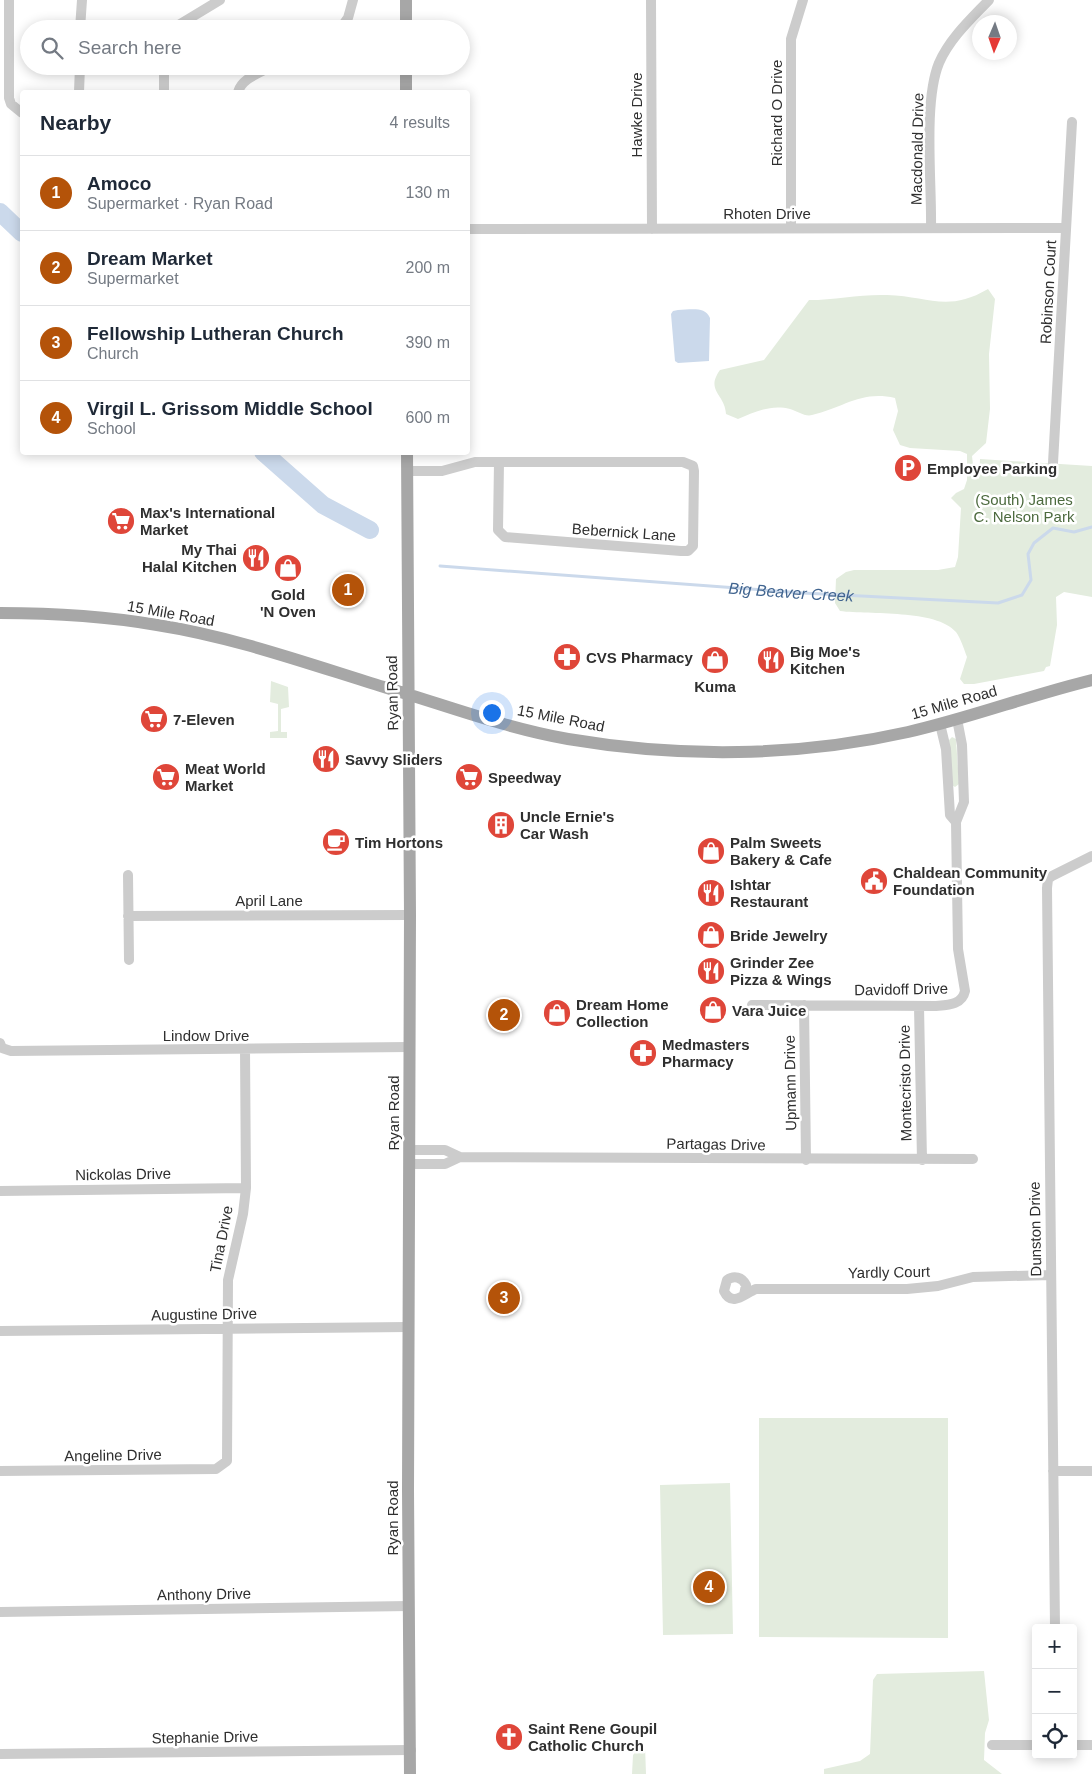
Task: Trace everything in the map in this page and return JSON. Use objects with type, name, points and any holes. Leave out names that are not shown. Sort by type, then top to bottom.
[{"type":"main road","points":[[406,0],[406,20]]},
{"type":"main road","points":[[406,75],[406,90]]},
{"type":"main road","name":"Ryan Road","points":[[407,455],[410,914],[410,1774]]},
{"type":"main road","name":"15 Mile Road","points":[[0,613],[87,616],[158,625],[246,646],[488,720],[559,737],[668,750],[732,752],[797,749],[880,738],[940,724],[1044,692],[1092,680]]},
{"type":"street","points":[[9,0],[9,98],[11,104],[20,111]]},
{"type":"street","points":[[81,20],[82,0]]},
{"type":"street","points":[[187,20],[220,0]]},
{"type":"street","points":[[347,20],[353,0]]},
{"type":"street","name":"Hawke Drive","points":[[650,0],[652,229]]},
{"type":"street","name":"Richard O Drive","points":[[791,228],[792,39],[802,0]]},
{"type":"street","name":"Macdonald Drive","points":[[931,228],[931,109],[935,76],[945,52],[957,35],[989,0]]},
{"type":"street","points":[[79,90],[80,75]]},
{"type":"street","points":[[164,75],[164,90]]},
{"type":"street","points":[[239,90],[246,80],[255,75]]},
{"type":"street","name":"Robinson Court","points":[[1053,463],[1072,122]]},
{"type":"street","name":"Rhoten Drive","points":[[470,230],[1066,228]]},
{"type":"street","name":"Bebernick Lane","points":[[407,471],[442,471],[469,462],[500,462],[687,462],[694,471],[693,546],[688,551],[681,551],[505,537],[498,530],[500,462]]},
{"type":"street","name":"Davidoff Drive","points":[[752,1005],[919,1006],[956,1003],[965,995],[958,949],[956,822],[964,802],[962,744],[957,719]]},
{"type":"street","name":"Davidoff Drive","points":[[940,724],[946,749],[950,815],[956,822]]},
{"type":"street","name":"Dunston Drive","points":[[1055,1624],[1047,883],[1048,879],[1056,873],[1092,856]]},
{"type":"street","points":[[128,875],[129,960]]},
{"type":"street","name":"April Lane","points":[[128,916],[410,914]]},
{"type":"street","name":"Upmann Drive","points":[[804,1006],[806,1160]]},
{"type":"street","name":"Montecristo Drive","points":[[919,1006],[922,1160]]},
{"type":"street","name":"Lindow Drive","points":[[1,1046],[11,1051],[410,1047]]},
{"type":"street","name":"Tina Drive","points":[[224,1464],[228,1456],[228,1280],[243,1214],[246,1188],[245,1049]]},
{"type":"street","points":[[409,1150],[445,1150],[460,1157]]},
{"type":"street","points":[[409,1164],[445,1164],[460,1157]]},
{"type":"street","name":"Partagas Drive","points":[[460,1157],[806,1160],[973,1159]]},
{"type":"street","name":"Nickolas Drive","points":[[0,1191],[246,1188]]},
{"type":"street","name":"Yardly Court","points":[[744,1295],[756,1289],[907,1289],[938,1286],[973,1277],[1051,1275]]},
{"type":"street","points":[[744,1282],[746,1288],[744,1295],[738,1299],[731,1299],[725,1294],[724,1287],[730,1278],[738,1278],[756,1289]]},
{"type":"street","name":"Augustine Drive","points":[[0,1331],[409,1327]]},
{"type":"street","name":"Angeline Drive","points":[[0,1471],[216,1469],[224,1464]]},
{"type":"street","points":[[1053,1471],[1092,1470]]},
{"type":"street","name":"Anthony Drive","points":[[0,1612],[409,1606]]},
{"type":"street","points":[[992,1745],[1032,1745]]},
{"type":"street","points":[[1077,1745],[1092,1745]]},
{"type":"street","name":"Stephanie Drive","points":[[0,1754],[410,1750]]},
{"type":"green space","name":"(South) James C. Nelson Park","points":[[988,289],[995,299],[989,354],[990,409],[986,443],[972,456],[974,474],[979,479],[980,459],[1092,466],[1092,597],[1064,592],[1056,597],[1057,625],[1050,666],[1046,667],[1044,671],[974,684],[964,684],[960,679],[967,657],[958,635],[947,625],[918,616],[840,611],[835,603],[836,579],[846,572],[854,570],[938,570],[955,567],[958,557],[961,508],[951,498],[964,489],[967,480],[967,454],[960,451],[910,448],[900,445],[893,430],[898,411],[895,398],[872,396],[809,415],[776,407],[757,411],[738,419],[726,414],[725,407],[714,383],[720,370],[764,360],[809,300],[887,295],[949,302],[974,296]]},
{"type":"green space","points":[[271,681],[288,687],[289,707],[281,709],[281,732],[287,732],[287,738],[270,738],[270,732],[278,731],[278,704],[270,702]]},
{"type":"green space","points":[[952,737],[956,739],[959,784],[955,787],[952,785],[949,740]]},
{"type":"green space","points":[[759,1418],[948,1418],[948,1638],[759,1637]]},
{"type":"green space","points":[[730,1483],[733,1634],[663,1635],[660,1485]]},
{"type":"green space","points":[[984,1671],[989,1720],[985,1733],[984,1760],[1002,1774],[824,1774],[824,1769],[860,1761],[870,1754],[873,1680],[877,1674]]},
{"type":"green space","points":[[645,1746],[646,1774],[632,1774],[633,1755],[640,1747]]},
{"type":"water","points":[[701,310],[708,314],[710,318],[709,361],[678,363],[675,361],[671,314],[673,311]]},
{"type":"waterway","name":"Big Beaver Creek","points":[[0,212],[20,231]]},
{"type":"waterway","name":"Big Beaver Creek","points":[[266,455],[323,505],[370,530]]},
{"type":"waterway","name":"Big Beaver Creek","points":[[440,566],[803,593],[998,603],[1022,595],[1031,580],[1028,554],[1034,543],[1053,528],[1074,532],[1092,527]]},
{"type":"place","name":"Employee Parking","points":[[908,468]]},
{"type":"place","name":"Max's International Market","points":[[121,521]]},
{"type":"place","name":"My Thai Halal Kitchen","points":[[256,558]]},
{"type":"place","name":"Gold 'N Oven","points":[[288,568]]},
{"type":"place","name":"Amoco","points":[[348,590]]},
{"type":"place","name":"CVS Pharmacy","points":[[567,657]]},
{"type":"place","name":"Kuma","points":[[715,660]]},
{"type":"place","name":"Big Moe's Kitchen","points":[[771,660]]},
{"type":"place","name":"7-Eleven","points":[[154,719]]},
{"type":"place","name":"Savvy Sliders","points":[[326,759]]},
{"type":"place","name":"Meat World Market","points":[[166,777]]},
{"type":"place","name":"Speedway","points":[[469,777]]},
{"type":"place","name":"Uncle Ernie's Car Wash","points":[[501,825]]},
{"type":"place","name":"Tim Hortons","points":[[336,842]]},
{"type":"place","name":"Palm Sweets Bakery & Cafe","points":[[711,851]]},
{"type":"place","name":"Chaldean Community Foundation","points":[[874,881]]},
{"type":"place","name":"Ishtar Restaurant","points":[[711,893]]},
{"type":"place","name":"Bride Jewelry","points":[[711,935]]},
{"type":"place","name":"Grinder Zee Pizza & Wings","points":[[711,971]]},
{"type":"place","name":"Vara Juice","points":[[713,1010]]},
{"type":"place","name":"Dream Home Collection","points":[[557,1013]]},
{"type":"place","name":"Dream Market","points":[[504,1015]]},
{"type":"place","name":"Medmasters Pharmacy","points":[[643,1053]]},
{"type":"place","name":"Fellowship Lutheran Church","points":[[504,1298]]},
{"type":"place","name":"Virgil L. Grissom Middle School","points":[[709,1587]]},
{"type":"place","name":"Saint Rene Goupil Catholic Church","points":[[509,1737]]}]
